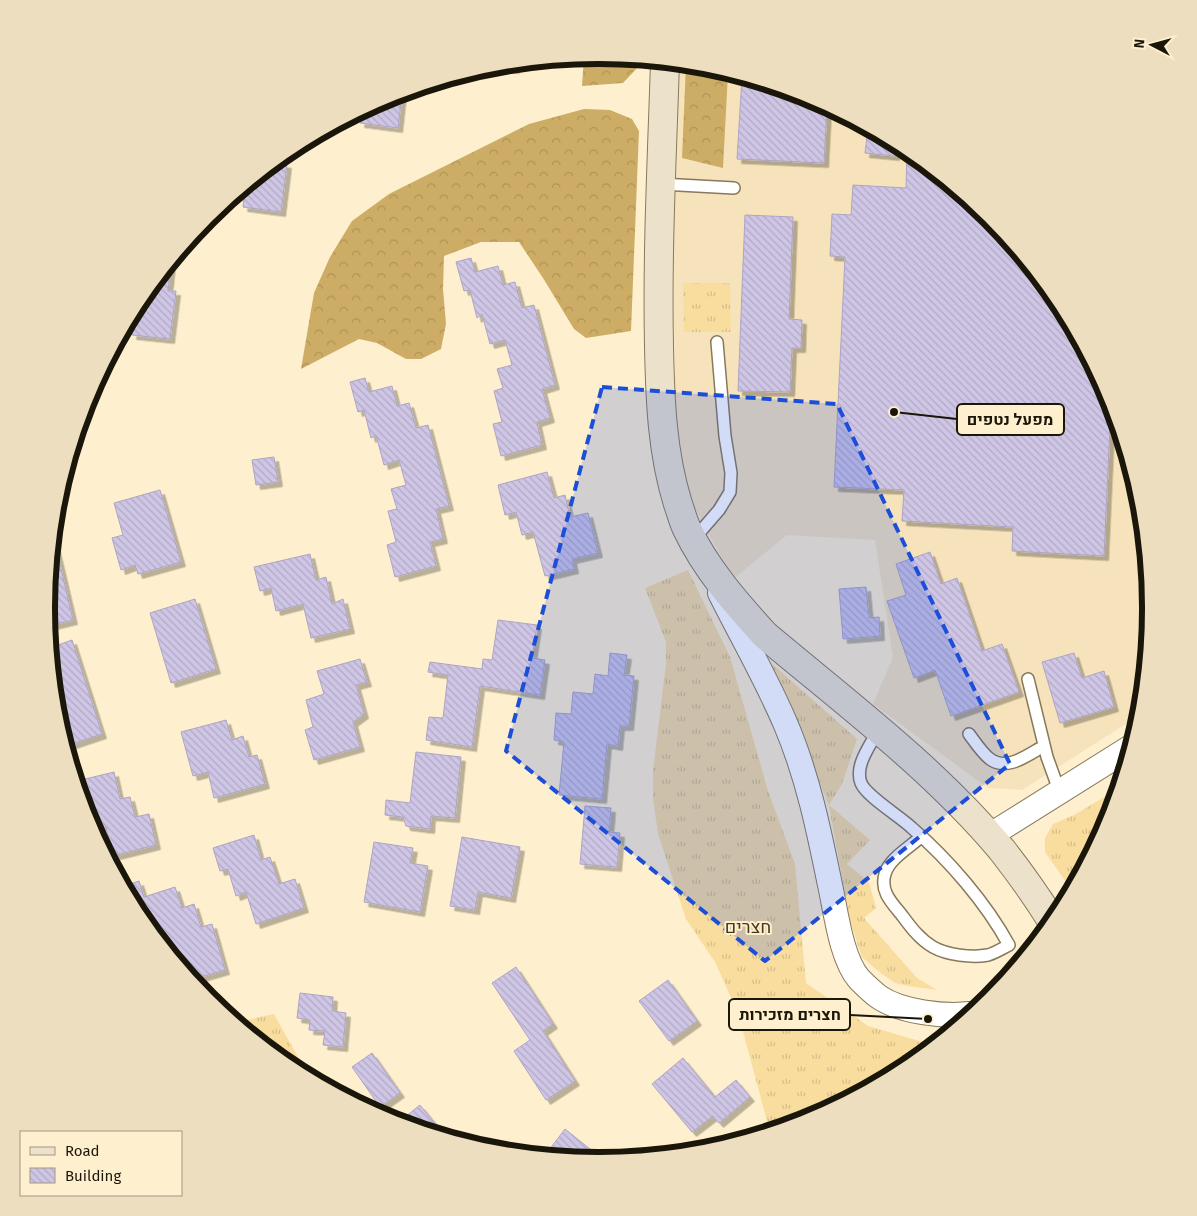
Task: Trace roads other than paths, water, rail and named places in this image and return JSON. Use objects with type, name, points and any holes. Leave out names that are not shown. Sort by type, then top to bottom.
[{"type":"street","points":[[665,69],[658,296],[662,424],[667,459],[686,527],[723,588],[765,635],[920,765],[963,807],[1029,885],[1047,914]]},
{"type":"street","points":[[699,550],[786,724],[812,798],[846,954],[858,977],[879,997],[900,1007],[934,1014],[960,1014]]},
{"type":"street","points":[[989,836],[1122,752]]},
{"type":"lane","points":[[661,184],[734,188]]},
{"type":"lane","points":[[699,550],[730,492],[731,473],[725,436],[717,342]]},
{"type":"lane","points":[[1028,679],[1044,746],[1060,793]]},
{"type":"lane","points":[[878,730],[860,765],[861,783],[869,793],[922,836],[973,892],[1009,945],[990,955],[975,956],[954,954],[933,947],[919,936],[886,897],[884,876],[888,865],[922,836]]},
{"type":"lane","points":[[969,734],[990,759],[1000,764],[1011,763],[1044,746]]},
{"type":"place","name":"מפעל נטפים","points":[[894,412]]},
{"type":"place","name":"חצרים מזכירות","points":[[928,1019]]},
{"type":"district","name":"חצרים","points":[[748,927]]}]
